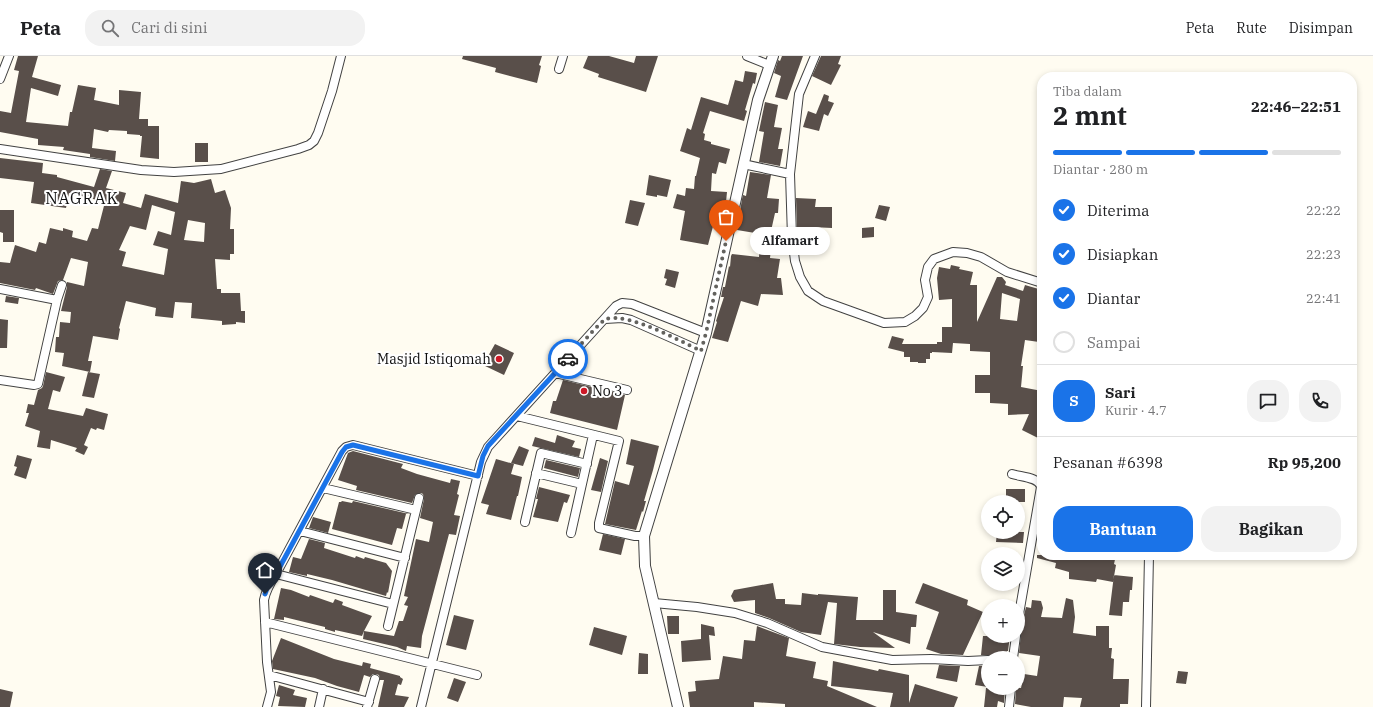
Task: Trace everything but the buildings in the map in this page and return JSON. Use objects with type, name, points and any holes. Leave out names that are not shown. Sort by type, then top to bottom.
[{"type":"street","points":[[0,79],[9,56]]},
{"type":"street","points":[[0,149],[141,170],[174,172],[221,169],[298,149],[314,141],[318,133],[332,91],[341,56]]},
{"type":"street","points":[[559,69],[563,56]]},
{"type":"street","points":[[678,707],[645,566],[644,536],[706,333],[758,100],[771,60],[747,56]]},
{"type":"street","points":[[816,56],[799,94],[790,174],[792,237],[795,261],[800,277],[808,291],[824,302],[884,323],[905,322],[915,316],[923,308],[928,296],[925,280],[928,267],[934,259],[953,252],[967,253],[981,257],[1007,272],[1037,281]]},
{"type":"street","points":[[743,164],[790,174]]},
{"type":"street","points":[[0,380],[34,385],[38,384],[57,300],[62,285]]},
{"type":"street","points":[[0,289],[57,300]]},
{"type":"street","points":[[421,707],[483,456],[488,446],[616,306],[622,303],[627,303],[706,333]]},
{"type":"street","points":[[605,319],[622,318],[631,320],[701,351]]},
{"type":"street","points":[[555,373],[627,390]]},
{"type":"street","points":[[517,416],[619,441],[599,528],[635,536],[644,536]]},
{"type":"street","points":[[570,533],[593,435]]},
{"type":"street","points":[[267,707],[271,692],[266,662],[265,594],[346,447],[353,445],[478,476]]},
{"type":"street","points":[[525,522],[541,453],[587,464]]},
{"type":"street","points":[[536,473],[582,484]]},
{"type":"street","points":[[1012,474],[1037,481]]},
{"type":"street","points":[[323,488],[416,510]]},
{"type":"street","points":[[388,626],[419,498]]},
{"type":"street","points":[[1022,599],[1037,510]]},
{"type":"street","points":[[300,531],[405,558]]},
{"type":"street","points":[[1146,707],[1149,560]]},
{"type":"street","points":[[276,574],[393,604]]},
{"type":"street","points":[[654,604],[697,607],[735,613],[767,623],[822,647],[892,660],[981,660]]},
{"type":"street","points":[[265,622],[476,675]]},
{"type":"street","points":[[269,675],[323,689],[368,704],[375,679]]},
{"type":"street","points":[[319,707],[323,689]]},
{"type":"street","points":[[1009,707],[1010,695]]},
{"type":"way so far","points":[[568,359],[605,319],[614,318],[631,320],[701,351],[726,241]]},
{"type":"place","name":"Alfamart","points":[[726,241]]},
{"type":"place","name":"Masjid Istiqomah","points":[[499,359]]},
{"type":"place","name":"No 3","points":[[584,391]]},
{"type":"district","name":"NAGRAK","points":[[82,198]]},
{"type":"route","points":[[265,594],[346,447],[353,445],[478,476],[483,456],[488,446],[568,359]]}]
